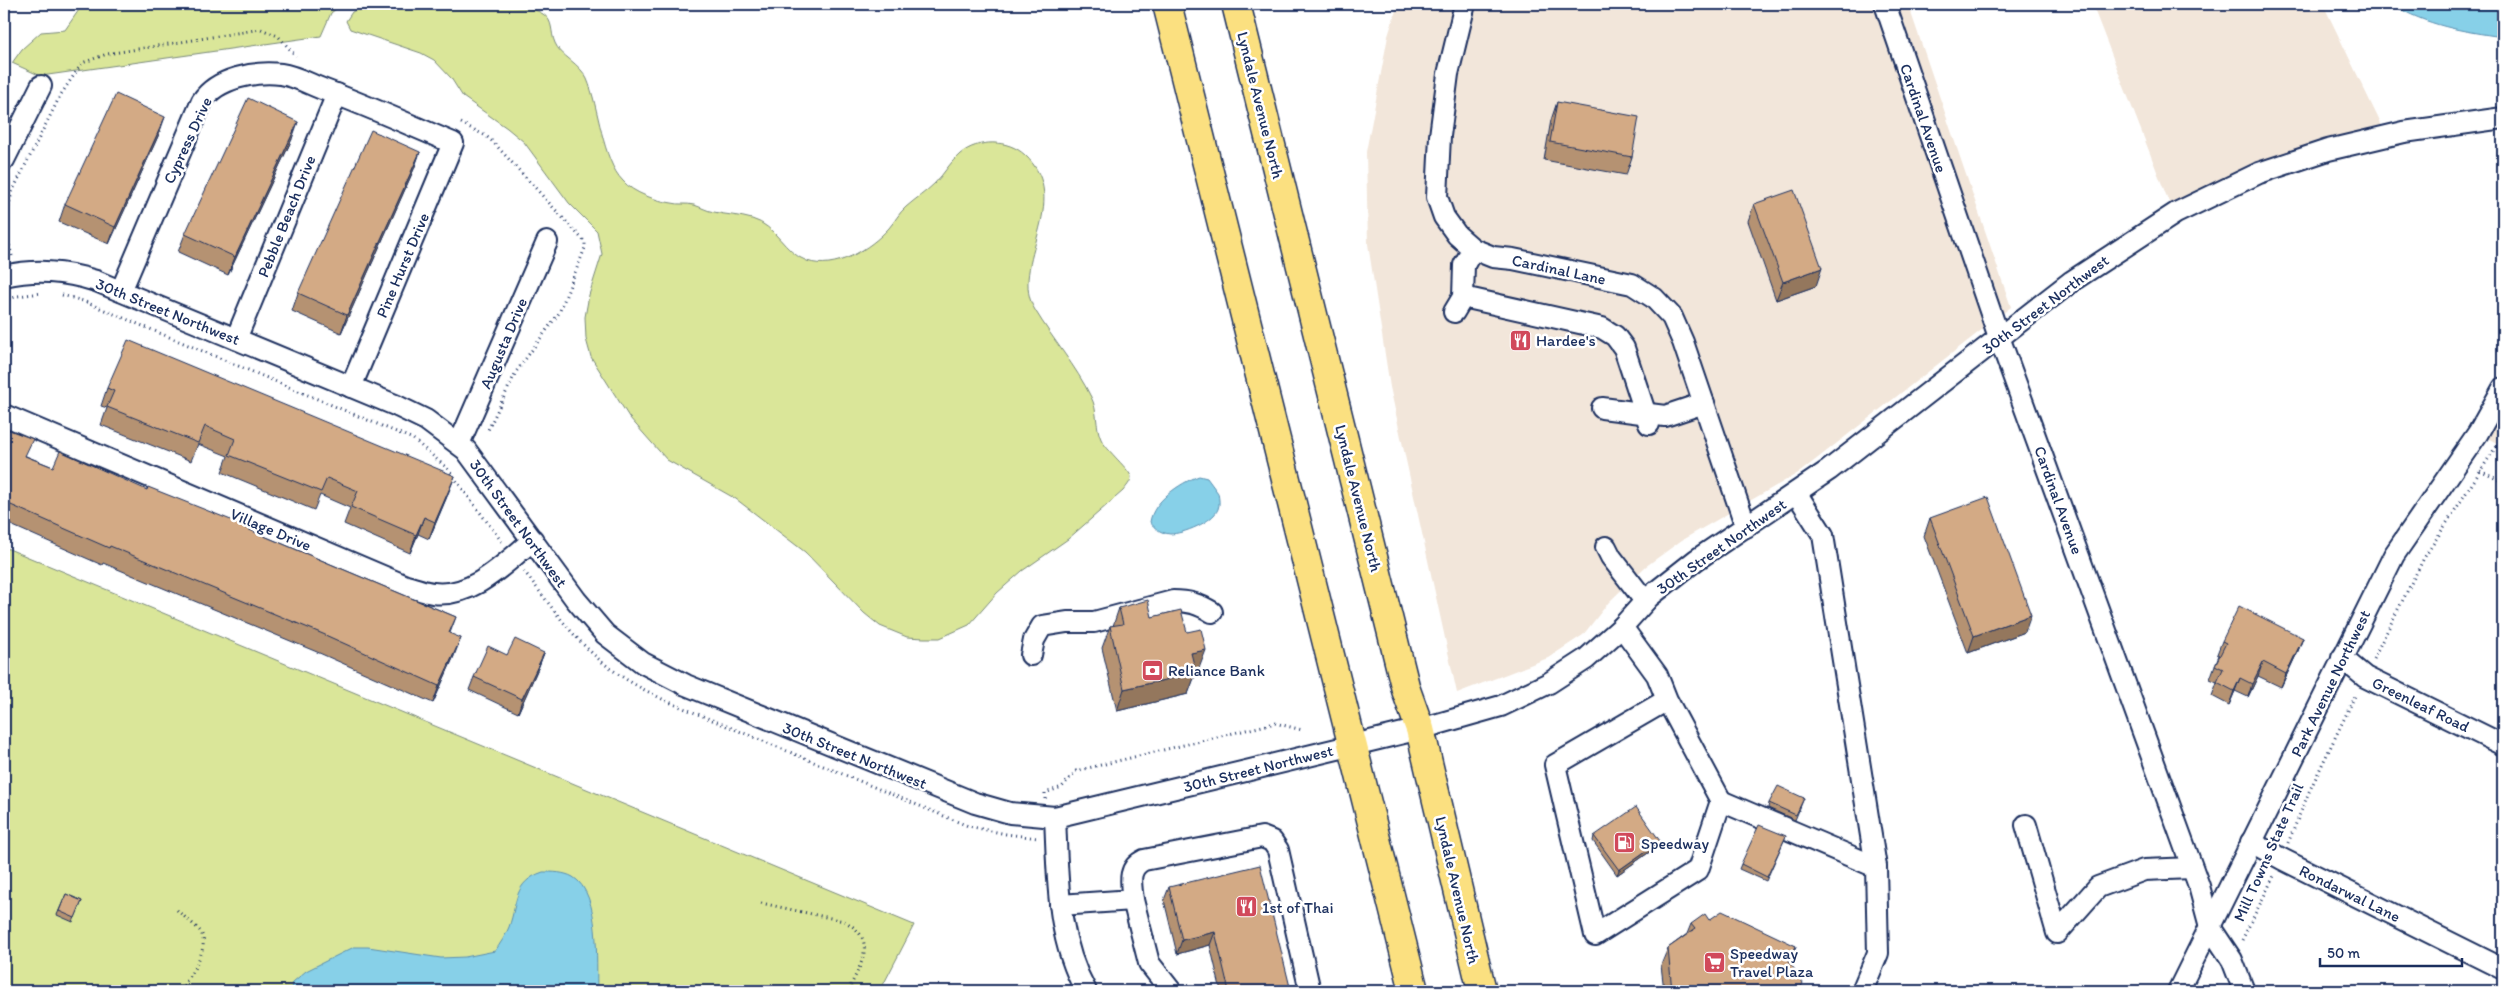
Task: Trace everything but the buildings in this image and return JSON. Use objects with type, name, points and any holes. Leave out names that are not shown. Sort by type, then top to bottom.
[{"type":"highway","points":[[1167,4],[1414,991]]},
{"type":"highway","name":"Lyndale Avenue North","points":[[1236,4],[1406,690],[1420,729],[1482,991]]},
{"type":"street","name":"Cardinal Lane","points":[[1465,4],[1447,82],[1440,136],[1437,197],[1444,217],[1457,235],[1473,249],[1492,256],[1632,284],[1654,298],[1672,317],[1683,342],[1746,526]]},
{"type":"street","name":"Cardinal Avenue","points":[[1885,4],[2000,337],[2192,868],[2210,927],[2232,960],[2244,991]]},
{"type":"street","name":"Cypress Drive","points":[[121,291],[202,101],[208,92],[224,81],[264,74],[281,74],[336,94],[453,143]]},
{"type":"street","points":[[4,160],[41,86]]},
{"type":"street","name":"Pebble Beach Drive","points":[[236,339],[336,94]]},
{"type":"street","name":"30th Street Northwest","points":[[4,276],[31,272],[64,272],[96,281],[426,420],[459,444],[488,476],[595,623],[629,653],[686,685],[958,797],[1010,813],[1050,817],[1420,729],[1501,706],[1549,684],[1586,660],[1622,627],[1645,601],[1696,560],[1797,494],[1895,421],[2072,281],[2176,213],[2259,173],[2328,150],[2404,132],[2503,118]]},
{"type":"street","name":"Pine Hurst Drive","points":[[351,387],[453,143]]},
{"type":"street","name":"Augusta Drive","points":[[459,444],[547,242]]},
{"type":"street","points":[[1473,249],[1464,265],[1459,304],[1602,328],[1615,336],[1624,348],[1647,419]]},
{"type":"street","name":"Park Avenue Northwest","points":[[2178,991],[2394,555],[2478,433],[2503,388]]},
{"type":"street","points":[[1602,408],[1647,419],[1665,416],[1704,403]]},
{"type":"street","name":"Village Drive","points":[[4,415],[406,586],[433,593],[446,593],[472,586],[488,577],[533,540]]},
{"type":"street","points":[[1797,494],[1823,534],[1876,867],[1878,953],[1862,991]]},
{"type":"street","points":[[1606,547],[1611,557],[1645,601]]},
{"type":"street","points":[[1031,655],[1038,631],[1042,626],[1051,623],[1094,622],[1173,601],[1193,603],[1212,612]]},
{"type":"street","points":[[1622,627],[1657,675],[1667,700],[1721,801],[1876,867]]},
{"type":"street","name":"Greenleaf Road","points":[[2342,658],[2365,677],[2503,745]]},
{"type":"street","points":[[1667,700],[1555,765],[1595,935],[1698,870],[1721,801]]},
{"type":"street","points":[[1050,817],[1060,905],[1068,951],[1086,991]]},
{"type":"street","points":[[2026,825],[2057,934],[2098,887],[2144,870],[2192,868]]},
{"type":"street","points":[[1171,991],[1149,963],[1132,900],[1131,875],[1137,864],[1144,860],[1262,837],[1272,841],[1278,850],[1310,991]]},
{"type":"street","name":"Rondarwal Lane","points":[[2251,842],[2503,969]]},
{"type":"street","points":[[1060,905],[1132,900]]},
{"type":"path","points":[[4,302],[18,296],[44,292]]},
{"type":"path","points":[[53,294],[83,301],[397,432],[425,447],[447,468]]},
{"type":"path","name":"Mill Towns State Trail","points":[[2215,991],[2282,859],[2331,743],[2424,558],[2503,436]]},
{"type":"path","points":[[2480,471],[2503,482]]},
{"type":"path","points":[[1050,817],[1045,793],[1062,787],[1076,771],[1276,723],[1302,730]]},
{"type":"path","points":[[761,903],[844,921],[854,926],[864,938],[865,954],[848,991]]},
{"type":"path","points":[[177,910],[201,932],[203,943],[201,954],[180,991]]},
{"type":"shaded area","points":[[1398,4],[1908,4],[2011,307],[1800,472],[1682,540],[1645,567],[1609,602],[1583,635],[1548,658],[1457,693],[1390,387],[1368,244],[1366,152],[1388,36]]},
{"type":"shaded area","points":[[2092,4],[2323,4],[2383,128],[2330,138],[2287,153],[2232,175],[2170,205]]},
{"type":"shaded area","points":[[2503,410],[2503,446],[2487,438]]},
{"type":"green space","points":[[83,4],[342,4],[331,13],[321,36],[41,76],[12,63],[22,49],[41,32],[65,30]]},
{"type":"green space","points":[[367,4],[501,4],[538,11],[549,20],[558,48],[584,73],[591,91],[610,160],[616,172],[627,185],[639,193],[659,200],[675,204],[694,205],[711,211],[761,222],[792,252],[807,261],[829,263],[840,260],[851,256],[872,243],[889,228],[904,209],[932,186],[956,157],[967,149],[993,143],[1010,146],[1018,150],[1025,155],[1039,173],[1044,193],[1043,213],[1029,273],[1029,292],[1035,310],[1091,397],[1095,407],[1101,439],[1130,474],[1131,479],[1128,484],[1123,491],[1068,539],[1022,571],[997,593],[969,625],[940,638],[907,637],[880,626],[864,613],[805,552],[736,499],[667,460],[629,417],[591,357],[586,339],[585,317],[589,295],[602,254],[597,231],[569,203],[524,142],[463,97],[451,78],[434,60],[421,53],[350,29],[346,21],[352,12]]},
{"type":"green space","points":[[4,547],[914,925],[880,991],[4,991]]},
{"type":"water","points":[[2391,4],[2503,4],[2503,37],[2459,30],[2432,23]]},
{"type":"water","points":[[1199,476],[1207,478],[1218,493],[1219,505],[1215,514],[1204,523],[1182,532],[1170,534],[1156,529],[1150,522],[1156,507],[1176,488]]},
{"type":"water","points":[[543,872],[570,875],[582,886],[588,898],[593,913],[595,930],[597,991],[291,991],[293,982],[306,971],[354,947],[368,947],[441,958],[465,957],[495,951],[508,930],[521,887],[533,876]]},
{"type":"place","name":"Hardee's","points":[[1520,340]]},
{"type":"place","name":"Reliance Bank","points":[[1152,670]]},
{"type":"place","name":"Speedway","points":[[1625,843]]},
{"type":"place","name":"1st of Thai","points":[[1246,907]]},
{"type":"place","name":"Speedway Travel Plaza","points":[[1714,962]]}]
